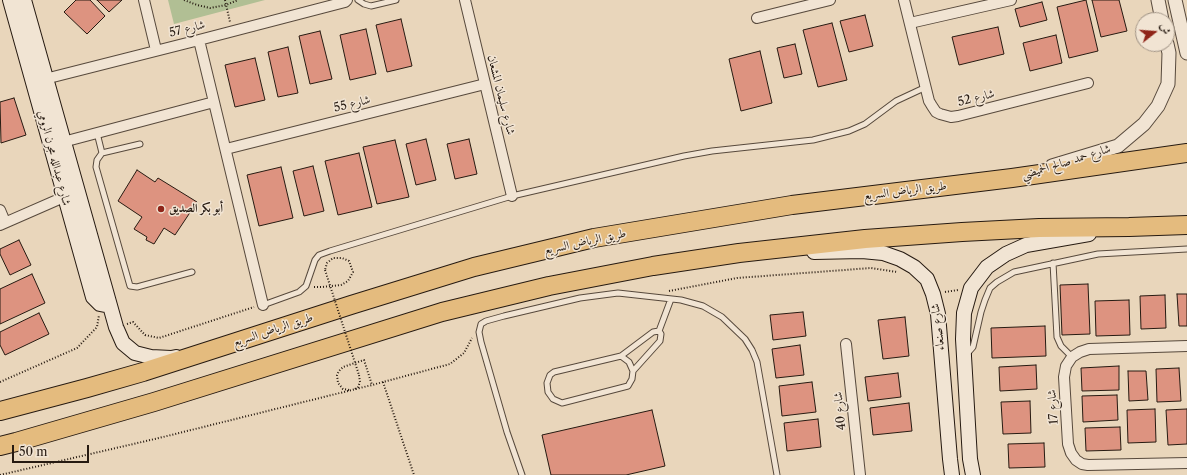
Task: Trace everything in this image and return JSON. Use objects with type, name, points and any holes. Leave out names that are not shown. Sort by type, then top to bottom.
[{"type":"highway","name":"طريق الرياض السريع","points":[[0,411],[143,372],[474,267],[594,238],[792,205],[1012,178],[1187,153]]},
{"type":"highway","points":[[5,445],[154,402],[442,312],[549,286],[653,266],[739,253],[865,239],[1038,228],[1129,228],[1187,225]]},
{"type":"main road","name":"شارع عبدالله مجرن الرومي","points":[[10,0],[63,142],[104,303],[123,343],[135,353],[151,357],[171,358],[231,343]]},
{"type":"main road","name":"شارع عبدالله مجرن الرومي","points":[[24,0],[39,80],[64,197],[93,297],[96,302],[104,303]]},
{"type":"main road","name":"شارع صنعاء","points":[[973,475],[970,459],[963,359],[964,313],[971,288],[987,267],[1006,254],[1026,244],[1129,228]]},
{"type":"main road","name":"شارع صنعاء","points":[[739,253],[862,251],[883,253],[900,259],[914,267],[927,279],[933,294],[938,314],[952,475]]},
{"type":"main road","points":[[942,364],[950,359],[963,359]]},
{"type":"street","points":[[144,0],[156,50]]},
{"type":"street","name":"شارع 57","points":[[39,80],[199,40],[345,2],[347,0]]},
{"type":"street","name":"شارع سليمان المشعان","points":[[465,0],[512,196]]},
{"type":"street","points":[[757,18],[830,0]]},
{"type":"street","name":"شارع 52","points":[[904,0],[929,101],[936,112],[940,114],[951,116],[966,114],[1088,83]]},
{"type":"street","points":[[910,23],[1012,0]]},
{"type":"street","points":[[1160,0],[1161,12]]},
{"type":"street","points":[[1175,0],[1187,53]]},
{"type":"street","points":[[199,40],[263,304]]},
{"type":"street","name":"شارع حمد صالح الحميضي","points":[[1012,178],[1118,146],[1144,124],[1158,106],[1168,84],[1169,52]]},
{"type":"street","name":"شارع 55","points":[[226,150],[485,84]]},
{"type":"street","points":[[63,142],[214,102]]},
{"type":"street","points":[[0,210],[3,224],[64,197]]},
{"type":"street","name":"شارع 40","points":[[846,344],[860,475]]},
{"type":"street","points":[[1072,357],[1089,349],[1187,346]]},
{"type":"street","name":"شارع 17","points":[[1072,357],[1066,366],[1064,377],[1068,444],[1071,453],[1076,460],[1082,464],[1088,465],[1187,463]]},
{"type":"lane","points":[[358,0],[371,6],[396,0]]},
{"type":"lane","points":[[263,304],[299,292],[306,286],[315,260],[320,255],[330,251],[512,196],[684,156],[712,151],[812,140],[849,131],[865,124],[896,101],[926,87]]},
{"type":"lane","points":[[97,133],[102,153]]},
{"type":"lane","points":[[140,144],[102,153],[97,160],[96,167],[130,286],[137,287],[192,272]]},
{"type":"lane","points":[[963,359],[973,347],[984,300],[990,288],[1000,279],[1014,272],[1098,254],[1187,249]]},
{"type":"lane","points":[[1053,263],[1057,337],[1061,346],[1072,357]]},
{"type":"lane","points":[[522,475],[507,432],[479,332],[481,324],[486,321],[580,298],[618,292],[681,300],[703,306],[722,318],[744,339],[752,350],[757,362],[777,475]]},
{"type":"lane","points":[[633,371],[660,341],[660,331],[671,299]]},
{"type":"lane","points":[[621,356],[629,362],[633,371],[632,379],[628,386],[562,403],[553,399],[548,392],[548,379],[554,372],[621,356],[653,332],[660,331]]},
{"type":"path","points":[[184,0],[210,8],[226,6],[238,0]]},
{"type":"path","points":[[225,0],[232,31]]},
{"type":"path","points":[[322,287],[341,285],[348,281],[353,272],[349,261],[342,258],[333,258],[327,263],[325,270],[359,376],[360,382],[358,387],[354,390],[343,389],[338,383],[337,375],[343,367],[364,360],[372,385]]},
{"type":"path","points":[[666,291],[737,278],[871,268],[898,272]]},
{"type":"path","points":[[933,294],[971,288]]},
{"type":"path","points":[[0,382],[77,348],[97,327],[104,303]]},
{"type":"path","points":[[116,327],[133,322],[145,335],[159,338],[263,304]]},
{"type":"path","points":[[0,475],[159,438],[450,364],[464,353],[471,339],[479,332]]},
{"type":"path","points":[[383,382],[414,475]]},
{"type":"green space","points":[[168,0],[265,0],[174,24]]},
{"type":"building","points":[[76,0],[90,0],[105,16],[87,34],[64,12]]},
{"type":"building","points":[[97,0],[122,0],[109,12]]},
{"type":"building","points":[[1086,0],[1098,51],[1069,58],[1057,7]]},
{"type":"building","points":[[1092,0],[1119,0],[1127,31],[1101,37]]},
{"type":"building","points":[[1042,2],[1047,20],[1020,27],[1015,9]]},
{"type":"building","points":[[865,15],[873,46],[849,52],[840,21]]},
{"type":"building","points":[[401,19],[412,66],[387,72],[376,25]]},
{"type":"building","points":[[832,23],[847,80],[818,87],[803,30]]},
{"type":"building","points":[[998,27],[1004,54],[959,65],[952,37]]},
{"type":"building","points":[[366,29],[376,74],[350,80],[340,35]]},
{"type":"building","points":[[320,31],[332,79],[310,84],[299,36]]},
{"type":"building","points":[[1056,35],[1062,63],[1030,71],[1023,43]]},
{"type":"building","points":[[795,44],[802,74],[784,78],[777,48]]},
{"type":"building","points":[[288,47],[298,93],[278,97],[268,52]]},
{"type":"building","points":[[760,51],[772,103],[741,111],[729,59]]},
{"type":"building","points":[[255,58],[265,100],[235,107],[225,65]]},
{"type":"building","points":[[14,98],[26,135],[1,143],[0,102]]},
{"type":"building","points":[[426,139],[436,180],[416,185],[406,144]]},
{"type":"building","points":[[469,139],[477,174],[455,179],[447,144]]},
{"type":"building","points":[[395,140],[409,197],[377,204],[363,147]]},
{"type":"building","points":[[359,153],[372,207],[338,215],[325,161]]},
{"type":"building","points":[[313,166],[324,211],[304,216],[293,171]]},
{"type":"building","points":[[281,167],[293,218],[259,226],[247,175]]},
{"type":"building","name":"أبو بكر الصديق","points":[[137,170],[155,182],[158,178],[197,202],[175,235],[164,228],[154,244],[146,240],[147,237],[134,229],[142,217],[118,201]]},
{"type":"building","points":[[19,240],[31,265],[10,275],[0,254],[0,249]]},
{"type":"building","points":[[32,274],[45,303],[0,324],[0,289]]},
{"type":"building","points":[[1088,284],[1090,334],[1062,335],[1060,285]]},
{"type":"building","points":[[1177,294],[1187,294],[1187,326],[1179,326]]},
{"type":"building","points":[[1165,295],[1166,328],[1141,329],[1140,296]]},
{"type":"building","points":[[1129,300],[1130,335],[1096,336],[1095,301]]},
{"type":"building","points":[[803,312],[806,336],[773,340],[770,315]]},
{"type":"building","points":[[39,313],[49,334],[5,355],[0,345],[0,332]]},
{"type":"building","points":[[905,317],[909,356],[883,359],[878,320]]},
{"type":"building","points":[[1045,326],[1046,356],[992,358],[991,328]]},
{"type":"building","points":[[800,345],[804,375],[776,378],[772,349]]},
{"type":"building","points":[[1036,365],[1037,389],[1000,391],[999,367]]},
{"type":"building","points":[[1119,366],[1119,390],[1082,391],[1081,368]]},
{"type":"building","points":[[1179,368],[1181,401],[1157,402],[1156,369]]},
{"type":"building","points":[[1128,371],[1146,371],[1148,400],[1129,401]]},
{"type":"building","points":[[898,373],[901,397],[868,401],[865,377]]},
{"type":"building","points":[[812,382],[816,412],[782,416],[779,386]]},
{"type":"building","points":[[1117,395],[1118,420],[1083,422],[1082,396]]},
{"type":"building","points":[[1030,401],[1031,433],[1003,434],[1001,402]]},
{"type":"building","points":[[909,403],[912,431],[873,435],[870,408]]},
{"type":"building","points":[[1155,409],[1156,442],[1128,443],[1127,410]]},
{"type":"building","points":[[1187,409],[1187,444],[1168,445],[1166,410]]},
{"type":"building","points":[[652,410],[665,466],[626,475],[551,475],[542,435]]},
{"type":"building","points":[[818,419],[821,447],[787,451],[784,423]]},
{"type":"building","points":[[1120,427],[1121,450],[1086,451],[1085,428]]},
{"type":"building","points":[[1044,443],[1045,467],[1009,468],[1008,444]]},
{"type":"place","name":"أبو بكر الصديق","points":[[161,209]]}]
